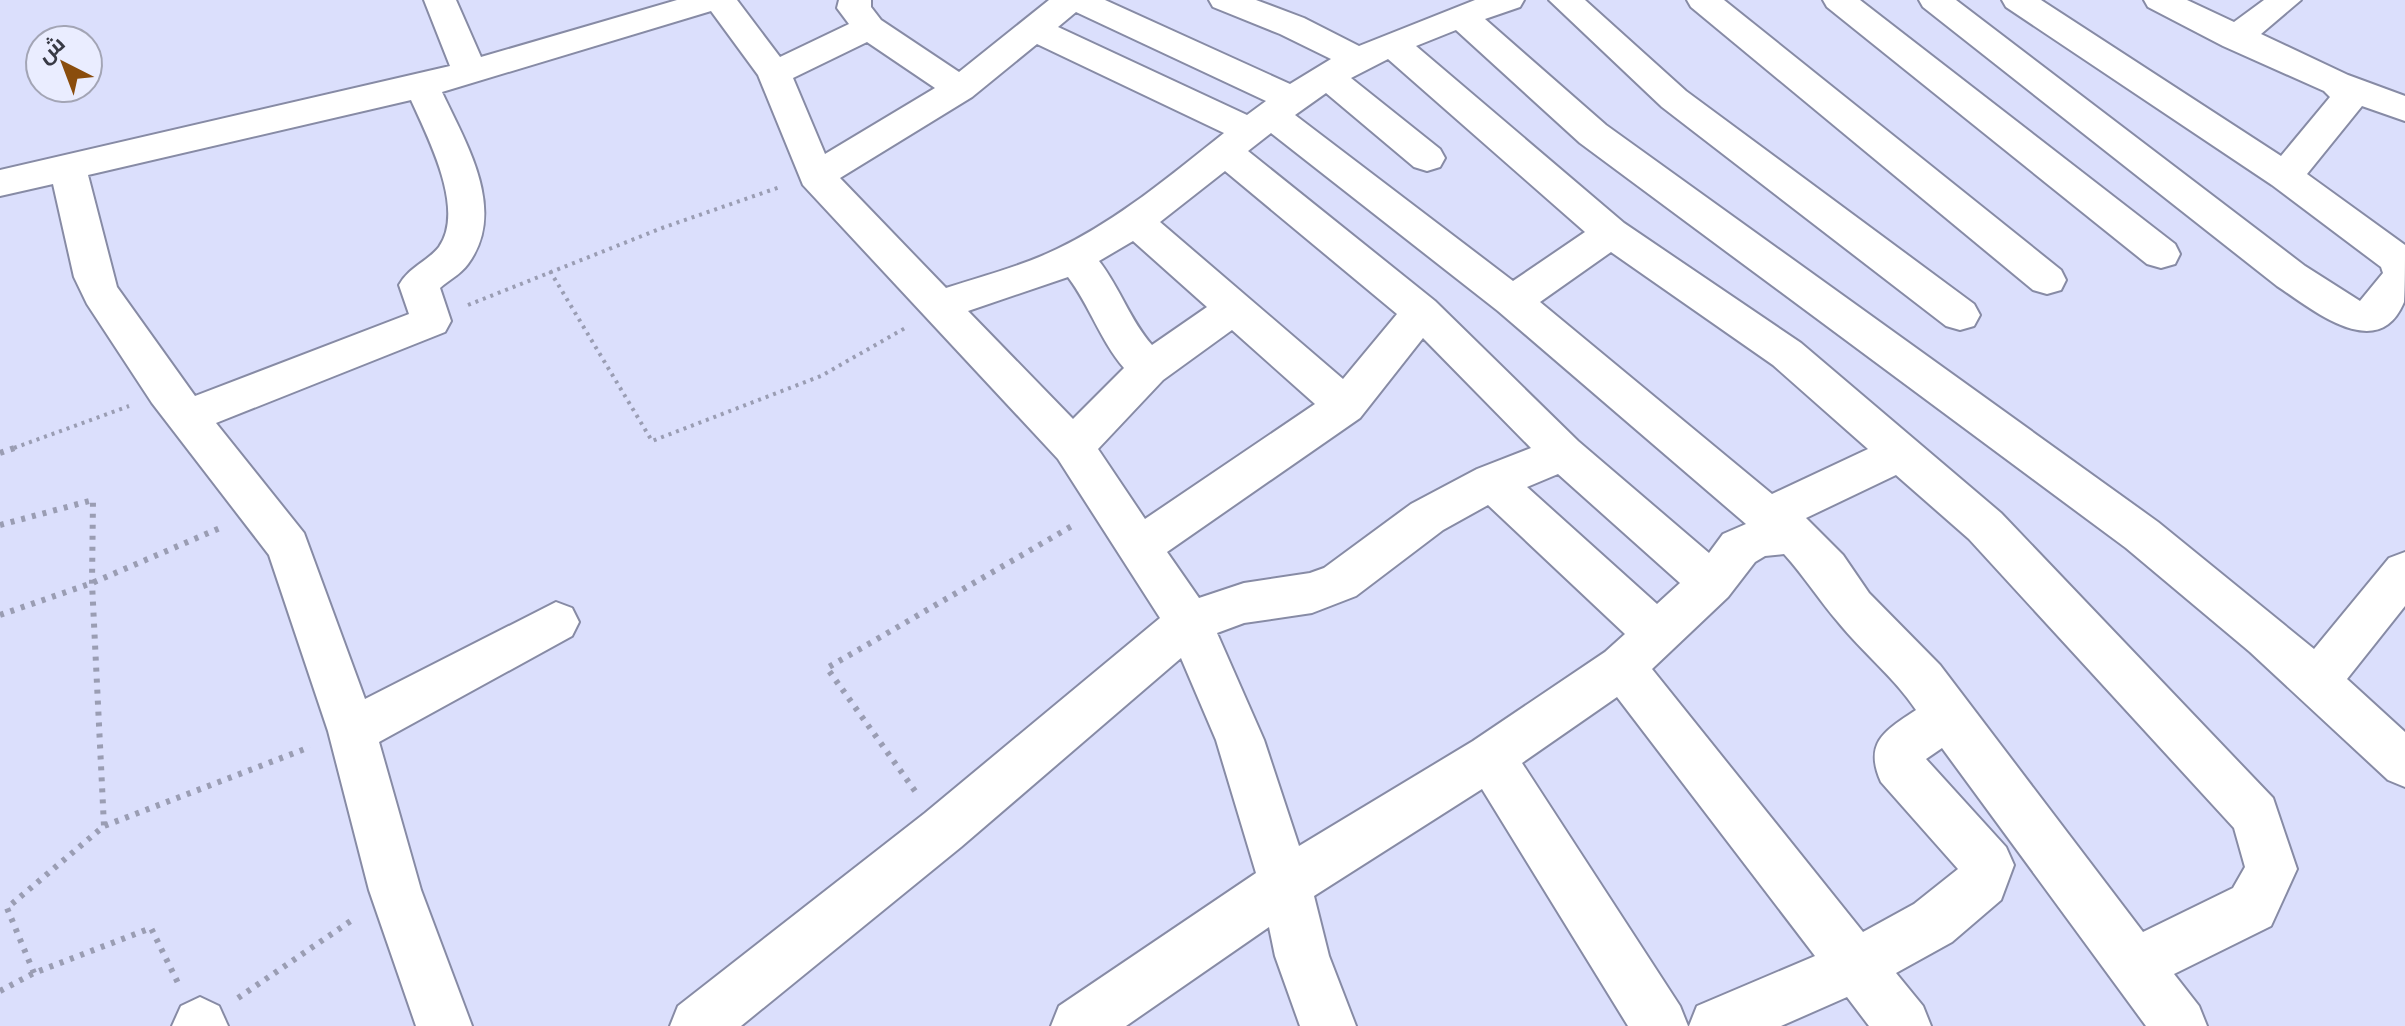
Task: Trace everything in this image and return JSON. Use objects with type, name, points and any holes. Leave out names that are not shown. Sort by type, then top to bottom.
[{"type":"street","points":[[440,0],[470,72]]},
{"type":"street","points":[[0,183],[422,86],[713,0]]},
{"type":"street","points":[[720,0],[774,73],[816,176],[1073,447],[1189,622],[1240,740],[1285,884],[1302,956],[1328,1026]]},
{"type":"street","points":[[816,176],[960,89],[1070,0]]},
{"type":"street","points":[[1077,0],[1512,301],[1781,525],[1827,569],[1853,607],[1923,680],[2179,1026]]},
{"type":"street","points":[[1225,0],[1292,26],[1358,59]]},
{"type":"street","points":[[938,306],[1075,257],[1135,221],[1259,124],[1327,76],[1392,44],[1508,0]]},
{"type":"street","points":[[1565,0],[1674,99],[1960,315]]},
{"type":"street","points":[[1703,0],[2047,280]]},
{"type":"street","points":[[1839,0],[2161,254]]},
{"type":"street","points":[[1935,0],[2291,276],[2343,310],[2366,318],[2376,310],[2403,275],[2397,259],[2285,176],[2018,0]]},
{"type":"street","points":[[2160,0],[2336,83],[2405,109]]},
{"type":"street","points":[[2235,38],[2285,0]]},
{"type":"street","points":[[774,73],[862,14],[960,89]]},
{"type":"street","points":[[1461,16],[1593,134],[2142,535],[2267,637],[2405,764]]},
{"type":"street","points":[[1034,29],[1259,124],[1421,312],[1563,453],[1712,583]]},
{"type":"street","points":[[1392,44],[1611,233],[1787,354],[1985,526],[2255,815],[2271,869],[2252,907],[2134,965]]},
{"type":"street","points":[[1327,76],[1427,158]]},
{"type":"street","points":[[2285,176],[2347,101],[2347,94],[2336,83]]},
{"type":"street","points":[[177,404],[431,321],[419,285],[455,252],[465,234],[469,215],[467,195],[422,86]]},
{"type":"street","points":[[1534,166],[1593,134]]},
{"type":"street","points":[[68,168],[93,277],[101,294],[177,404],[288,546],[352,731],[395,890],[444,1026]]},
{"type":"street","points":[[1135,221],[1345,406]]},
{"type":"street","points":[[1512,301],[1611,233]]},
{"type":"street","points":[[1075,257],[1103,295],[1120,336],[1149,369]]},
{"type":"street","points":[[1073,447],[1149,369],[1234,308]]},
{"type":"street","points":[[1139,547],[1345,406],[1421,312]]},
{"type":"street","points":[[698,1026],[943,830],[1189,622],[1244,603],[1312,593],[1340,582],[1427,517],[1492,482],[1563,453]]},
{"type":"street","points":[[1079,1026],[1285,884],[1490,757],[1622,667],[1712,583],[1739,548],[1901,453]]},
{"type":"street","points":[[1492,482],[1659,635]]},
{"type":"street","points":[[2316,682],[2405,572]]},
{"type":"street","points":[[352,731],[556,622]]},
{"type":"street","points":[[1622,667],[1903,1026]]},
{"type":"street","points":[[1717,1026],[1856,966],[1933,923],[1983,882],[1988,865],[1898,765],[1900,749],[1947,716]]},
{"type":"street","points":[[1490,757],[1660,1026]]},
{"type":"path","points":[[431,321],[716,207],[816,176]]},
{"type":"path","points":[[550,271],[652,441],[821,376],[882,343],[938,306]]},
{"type":"path","points":[[0,453],[177,404]]},
{"type":"path","points":[[0,525],[93,500],[92,583],[104,826]]},
{"type":"path","points":[[943,830],[827,668],[1109,504]]},
{"type":"path","points":[[0,615],[92,583],[261,510]]},
{"type":"path","points":[[34,973],[7,908],[104,826],[352,731]]},
{"type":"path","points":[[0,991],[34,973],[151,928],[200,1026],[395,890]]}]
